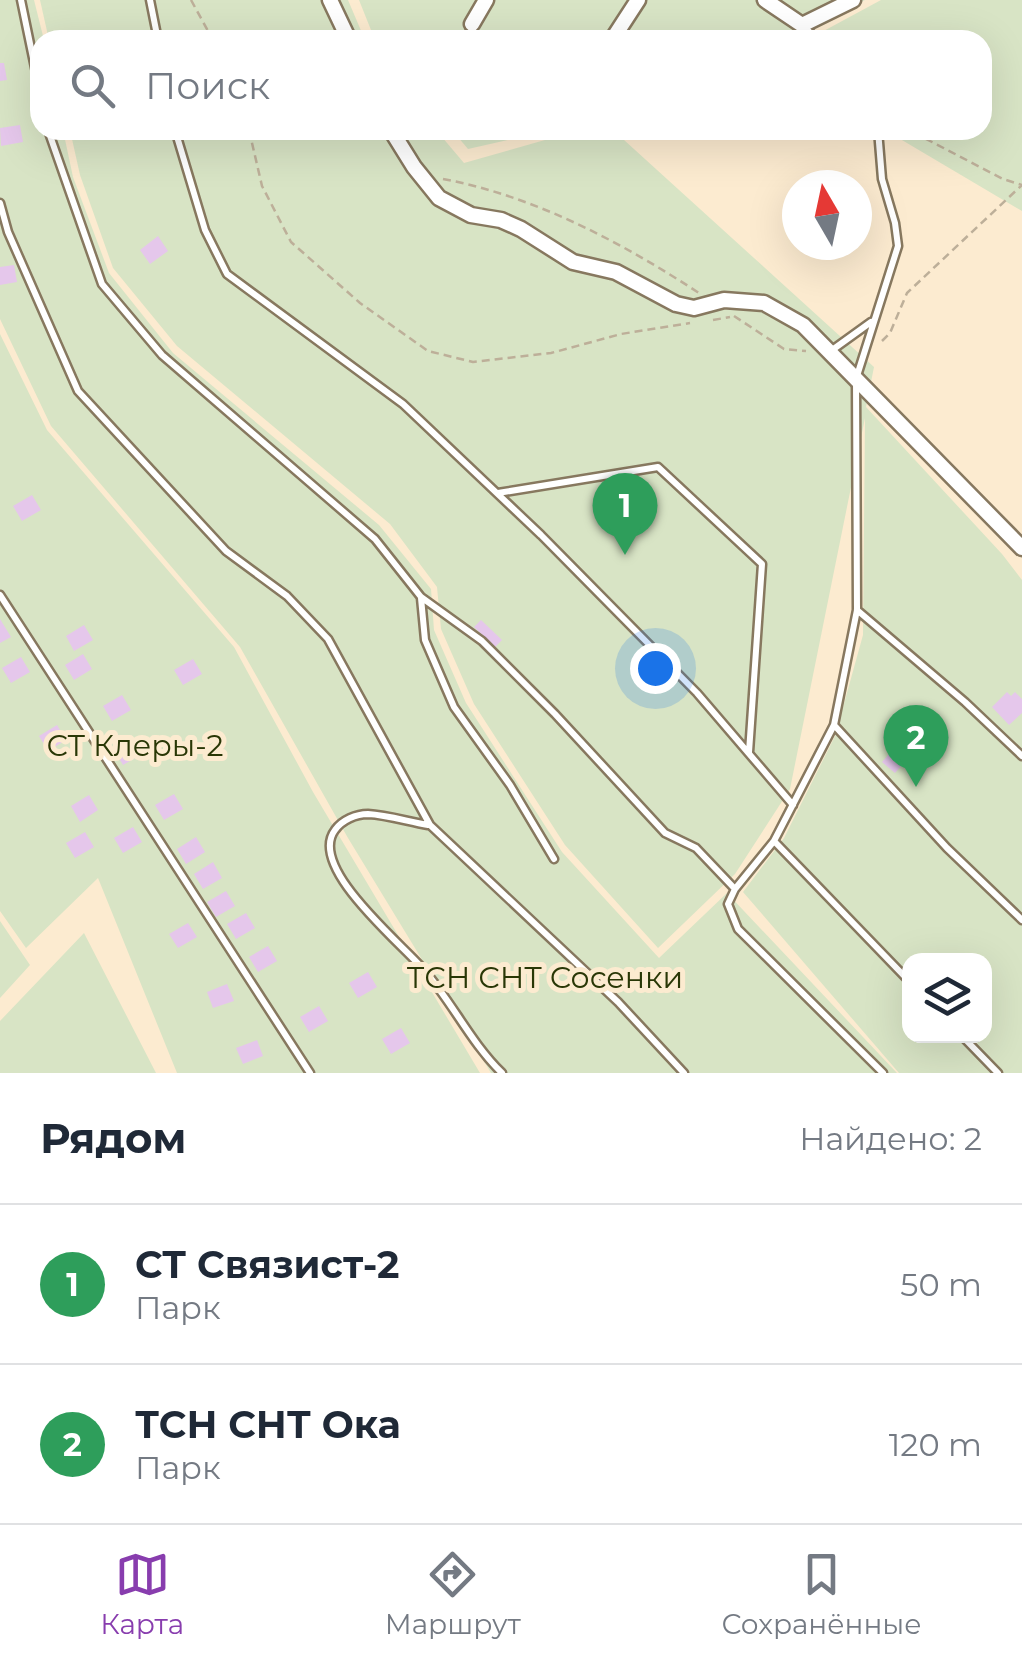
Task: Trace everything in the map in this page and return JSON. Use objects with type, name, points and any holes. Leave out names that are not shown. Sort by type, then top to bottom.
[{"type":"street","points":[[330,0],[344,30]]},
{"type":"street","points":[[472,24],[486,0]]},
{"type":"street","points":[[618,30],[638,0]]},
{"type":"street","points":[[765,0],[802,25],[853,0]]},
{"type":"street","points":[[397,140],[438,198],[470,216],[501,220],[572,262],[616,272],[676,304],[694,308],[724,300],[764,303],[802,325],[1022,548]]},
{"type":"lane","points":[[20,0],[30,46]]},
{"type":"lane","points":[[150,0],[156,30]]},
{"type":"lane","points":[[802,25],[807,30]]},
{"type":"lane","points":[[52,140],[102,284],[162,355],[374,539],[421,597],[482,642],[556,714],[665,832],[696,848],[735,889]]},
{"type":"lane","points":[[178,140],[204,230],[228,274],[403,404],[698,692],[792,804]]},
{"type":"lane","points":[[879,140],[882,178],[898,246],[856,379],[857,610],[834,725],[774,841],[735,889],[728,904],[738,929],[883,1073]]},
{"type":"lane","points":[[0,202],[8,232],[78,391],[226,551],[287,596],[328,640],[430,826],[618,1002],[684,1073]]},
{"type":"lane","points":[[828,353],[872,321]]},
{"type":"lane","points":[[497,493],[658,467],[762,564],[749,753]]},
{"type":"lane","points":[[0,595],[310,1073]]},
{"type":"lane","points":[[421,597],[426,640],[454,707],[510,785],[554,858]]},
{"type":"lane","points":[[857,610],[1022,756]]},
{"type":"lane","points":[[834,725],[946,848],[1022,920]]},
{"type":"lane","points":[[430,826],[356,815],[335,830],[328,842],[330,855],[346,888],[425,970],[502,1073]]},
{"type":"lane","points":[[774,841],[902,974]]},
{"type":"lane","points":[[969,1043],[998,1073]]},
{"type":"path","points":[[191,0],[208,30]]},
{"type":"path","points":[[251,140],[262,186],[291,242],[360,302],[428,351],[474,362],[551,353],[621,334],[734,316]]},
{"type":"path","points":[[861,359],[890,334],[907,293],[1022,185],[929,140]]},
{"type":"path","points":[[420,174],[469,184],[551,211],[666,271],[784,349],[828,353]]},
{"type":"green space","name":"ТСН СНТ Сосенки","points":[[0,0],[34,0],[42,30],[30,30],[30,140],[65,140],[73,177],[109,273],[173,353],[379,525],[431,589],[434,630],[466,703],[562,852],[659,958],[727,893],[897,1073],[491,1073],[348,838],[240,647],[51,426],[0,319]]},
{"type":"green space","points":[[40,0],[348,0],[361,30],[47,30]]},
{"type":"green space","points":[[359,0],[865,0],[808,30],[371,30]]},
{"type":"green space","points":[[881,0],[1022,0],[1022,211],[902,140],[992,140],[992,30],[826,30]]},
{"type":"green space","points":[[72,140],[444,140],[464,163],[545,140],[624,140],[874,367],[866,407],[1022,580],[1022,1073],[899,1073],[743,892],[784,838],[835,736],[863,635],[865,418],[790,789],[735,874],[658,948],[565,845],[474,704],[441,629],[437,587],[390,524],[177,346],[113,268],[80,175]]},
{"type":"green space","points":[[460,140],[508,140],[468,149]]},
{"type":"green space","name":"СТ Клеры-2","points":[[0,334],[47,430],[234,647],[313,792],[480,1073],[177,1073],[98,878],[26,948],[0,911]]},
{"type":"green space","points":[[0,921],[30,965],[0,998]]},
{"type":"green space","points":[[84,933],[156,1073],[0,1073],[0,1021]]},
{"type":"building","points":[[0,63],[4,63],[7,80],[0,81]]},
{"type":"building","points":[[20,125],[23,142],[1,146],[0,128]]},
{"type":"building","points":[[158,236],[168,251],[150,264],[140,250]]},
{"type":"building","points":[[14,265],[17,282],[0,285],[0,267]]},
{"type":"building","points":[[32,495],[41,510],[22,521],[13,506]]},
{"type":"building","points":[[0,619],[11,637],[0,643]]},
{"type":"building","points":[[481,620],[502,640],[495,647],[474,627]]},
{"type":"building","points":[[84,625],[93,640],[74,651],[66,636]]},
{"type":"building","points":[[83,654],[92,669],[74,680],[65,665]]},
{"type":"building","points":[[21,657],[30,672],[11,683],[2,668]]},
{"type":"building","points":[[193,659],[202,674],[183,685],[174,670]]},
{"type":"building","points":[[1007,692],[1011,696],[1015,692],[1022,699],[1022,713],[1009,725],[992,707]]},
{"type":"building","points":[[122,695],[131,710],[112,721],[103,706]]},
{"type":"building","points":[[57,725],[66,740],[48,751],[39,736]]},
{"type":"building","points":[[133,739],[142,754],[123,765],[114,750]]},
{"type":"building","points":[[889,754],[902,765],[895,773],[882,762]]},
{"type":"building","points":[[174,794],[183,809],[164,820],[155,805]]},
{"type":"building","points":[[89,795],[98,810],[80,822],[71,806]]},
{"type":"building","points":[[133,827],[142,842],[123,853],[114,838]]},
{"type":"building","points":[[85,832],[94,847],[75,858],[66,843]]},
{"type":"building","points":[[196,837],[205,852],[186,864],[177,849]]},
{"type":"building","points":[[213,862],[222,878],[203,889],[194,874]]},
{"type":"building","points":[[226,891],[235,906],[216,917],[207,902]]},
{"type":"building","points":[[246,913],[255,928],[236,939],[227,924]]},
{"type":"building","points":[[188,923],[197,937],[178,948],[169,934]]},
{"type":"building","points":[[268,946],[277,961],[258,972],[249,957]]},
{"type":"building","points":[[368,972],[377,987],[358,998],[349,983]]},
{"type":"building","points":[[227,984],[234,1001],[213,1008],[207,992]]},
{"type":"building","points":[[319,1006],[328,1021],[309,1032],[300,1017]]},
{"type":"building","points":[[401,1028],[410,1043],[391,1054],[382,1039]]},
{"type":"building","points":[[257,1040],[263,1056],[243,1064],[236,1048]]},
{"type":"place","name":"СТ Связист-2","points":[[625,555]]},
{"type":"place","name":"ТСН СНТ Ока","points":[[916,787]]}]
